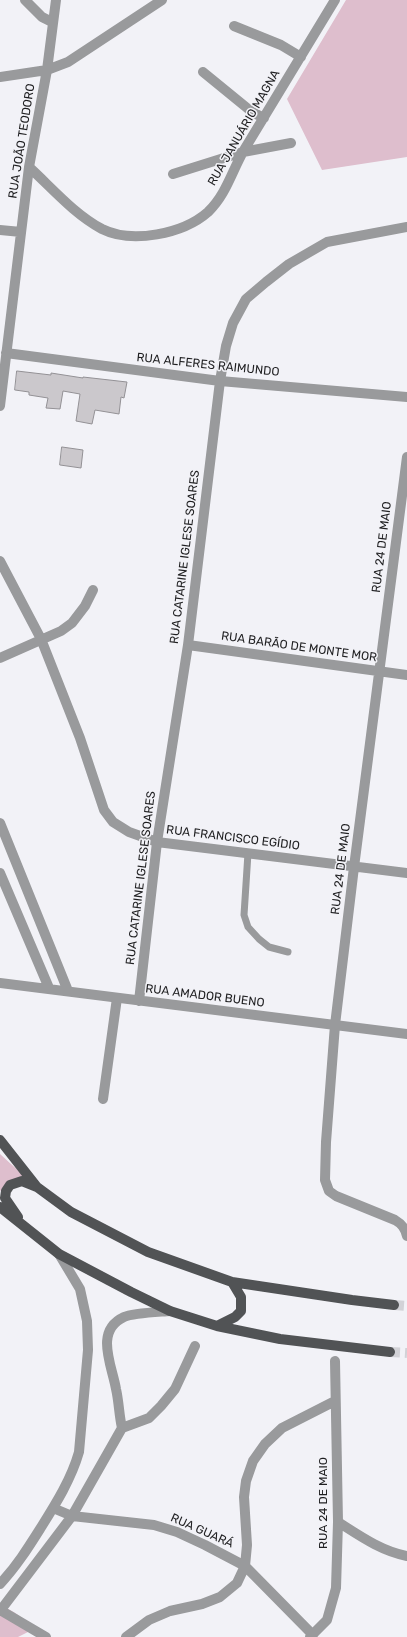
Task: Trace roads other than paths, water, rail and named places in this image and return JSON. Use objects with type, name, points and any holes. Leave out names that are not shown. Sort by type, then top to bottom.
[{"type":"main road","points":[[0,1140],[37,1187]]},
{"type":"main road","points":[[23,1226],[5,1198],[6,1191],[10,1185],[22,1181],[37,1187],[71,1212],[148,1252],[232,1282],[314,1295],[394,1305]]},
{"type":"main road","points":[[0,1207],[59,1254],[170,1311],[217,1326],[280,1339],[390,1352]]},
{"type":"main road","points":[[217,1326],[235,1317],[241,1311],[241,1297],[232,1282]]},
{"type":"street","points":[[25,0],[42,17],[52,22]]},
{"type":"street","name":"RUA JOÃO TEODORO","points":[[0,406],[29,167],[46,70],[56,0]]},
{"type":"street","points":[[0,77],[46,70],[68,62],[162,0]]},
{"type":"street","name":"RUA JANUÁRIO MAGNA","points":[[29,167],[77,212],[103,229],[126,236],[143,237],[177,229],[196,221],[209,211],[224,193],[243,152],[335,0]]},
{"type":"street","points":[[234,26],[281,45],[301,57]]},
{"type":"street","points":[[203,72],[252,112],[264,118]]},
{"type":"street","points":[[173,174],[243,152],[291,143]]},
{"type":"street","name":"RUA CATARINE IGLESE SOARES","points":[[139,1001],[158,842],[188,645],[220,381],[226,346],[233,323],[246,299],[289,264],[327,242],[407,227]]},
{"type":"street","points":[[0,230],[21,232]]},
{"type":"street","name":"RUA ALFERES RAIMUNDO","points":[[6,353],[220,381],[407,397]]},
{"type":"street","name":"RUA 24 DE MAIO","points":[[407,457],[335,1025],[326,1142],[325,1180],[326,1187],[336,1196],[395,1220],[405,1228],[407,1236]]},
{"type":"street","points":[[0,561],[41,639]]},
{"type":"street","points":[[0,658],[61,631],[72,623],[85,606],[93,590]]},
{"type":"street","name":"RUA FRANCISCO EGÍDIO","points":[[41,639],[80,738],[104,810],[114,822],[124,828],[158,842],[407,873]]},
{"type":"street","name":"RUA BARÃO DE MONTE MOR","points":[[188,645],[407,675]]},
{"type":"street","points":[[0,823],[68,991]]},
{"type":"street","points":[[0,873],[49,988]]},
{"type":"street","points":[[43,975],[59,968]]},
{"type":"street","name":"RUA AMADOR BUENO","points":[[0,983],[407,1034]]},
{"type":"street","points":[[103,1099],[117,998]]},
{"type":"street","points":[[0,1584],[19,1562],[53,1508],[75,1466],[79,1452],[88,1350],[87,1321],[80,1289],[59,1254]]},
{"type":"street","points":[[122,1428],[116,1390],[106,1348],[108,1332],[115,1323],[125,1317],[170,1311]]},
{"type":"street","points":[[46,1637],[0,1610],[72,1516],[122,1428],[149,1418],[161,1406],[175,1389],[195,1346]]},
{"type":"street","name":"RUA 24 DE MAIO","points":[[311,1636],[327,1620],[336,1588],[338,1522],[335,1360]]},
{"type":"street","points":[[126,1637],[149,1620],[170,1611],[202,1604],[220,1597],[237,1583],[245,1566],[247,1545],[244,1497],[246,1481],[253,1461],[264,1444],[282,1428],[335,1401]]},
{"type":"street","name":"RUA GUARÁ","points":[[53,1508],[72,1516],[154,1525],[177,1532],[206,1544],[245,1566],[311,1636]]},
{"type":"street","points":[[338,1522],[375,1546],[393,1553],[407,1556]]},
{"type":"lane","points":[[248,853],[244,915],[248,927],[269,947],[288,952]]},
{"type":"tunnel","points":[[394,1305],[407,1306]]},
{"type":"tunnel","points":[[390,1352],[407,1353]]}]
